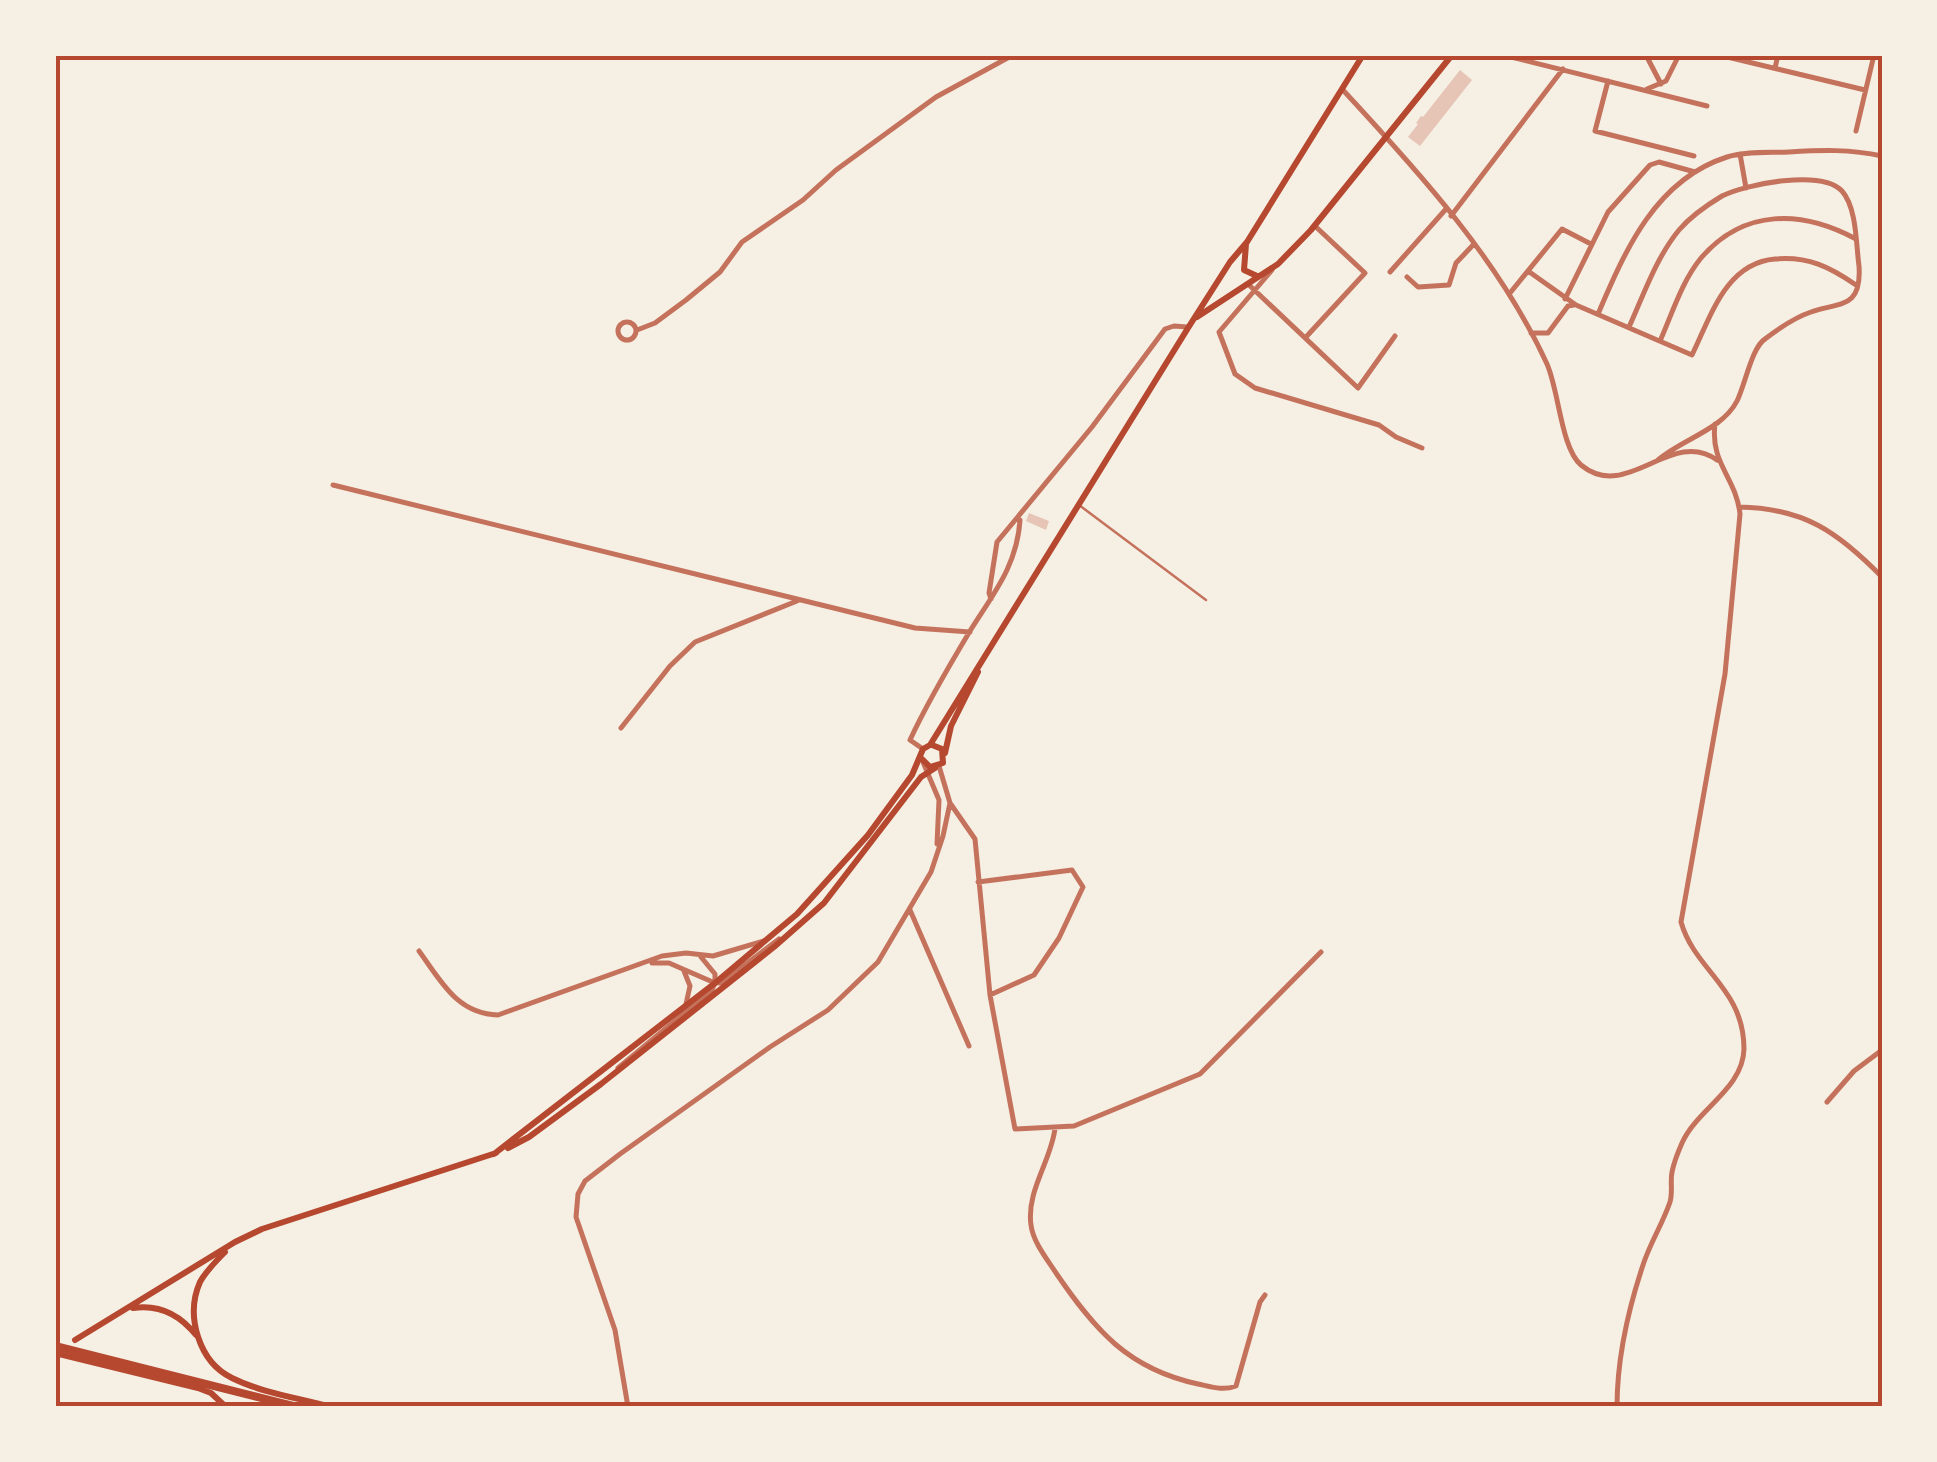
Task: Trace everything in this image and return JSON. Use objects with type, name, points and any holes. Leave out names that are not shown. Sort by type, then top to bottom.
[{"type":"main road","points":[[494,1154],[715,983],[834,876],[925,753],[1190,324],[1247,242],[1362,55]]},
{"type":"main road","points":[[1190,324],[1278,264],[1314,226],[1452,55]]},
{"type":"main road","points":[[1247,242],[1244,270],[1258,276]]},
{"type":"main road","points":[[76,1340],[262,1229],[494,1154],[530,1138],[790,933],[840,884],[944,753],[951,726],[982,662]]},
{"type":"main road","points":[[925,753],[938,746],[944,753]]},
{"type":"main road","points":[[925,753],[933,769]]},
{"type":"main road","points":[[197,1336],[194,1306],[201,1281],[235,1242]]},
{"type":"main road","points":[[127,1309],[142,1307],[175,1314],[228,1376],[332,1407]]},
{"type":"main road","points":[[55,1350],[198,1388],[226,1407]]},
{"type":"main road","points":[[55,1350],[298,1407]]},
{"type":"street","points":[[636,330],[686,300],[720,272],[742,242],[922,107],[1014,55]]},
{"type":"street","points":[[1503,55],[1707,106]]},
{"type":"street","points":[[1650,55],[1648,59],[1661,84]]},
{"type":"street","points":[[1639,89],[1661,84],[1672,74],[1678,55]]},
{"type":"street","points":[[1719,55],[1865,90]]},
{"type":"street","points":[[1775,68],[1778,55]]},
{"type":"street","points":[[1856,131],[1874,55]]},
{"type":"street","points":[[1451,216],[1563,69]]},
{"type":"street","points":[[1608,81],[1596,131],[1694,156]]},
{"type":"street","points":[[1342,90],[1446,209],[1510,293],[1555,381],[1570,448],[1583,466],[1605,476],[1618,476],[1690,450],[1719,462]]},
{"type":"street","points":[[1598,314],[1641,224],[1671,192],[1697,172],[1740,154],[1852,149],[1882,156]]},
{"type":"street","points":[[1740,154],[1746,188]]},
{"type":"street","points":[[1565,299],[1608,212],[1650,165],[1659,162],[1697,172]]},
{"type":"street","points":[[1629,327],[1655,270],[1680,230],[1712,203],[1746,188],[1814,178],[1832,184],[1846,197],[1860,276],[1845,304],[1814,310],[1760,342],[1736,402],[1715,424],[1658,460]]},
{"type":"street","points":[[1390,272],[1446,209]]},
{"type":"street","points":[[1660,341],[1701,258],[1745,226],[1776,218],[1798,218],[1822,223],[1856,240]]},
{"type":"street","points":[[1306,337],[1365,273],[1314,226]]},
{"type":"street","points":[[1510,293],[1562,229],[1591,244]]},
{"type":"street","points":[[1407,277],[1418,287],[1448,285],[1456,263],[1474,244]]},
{"type":"street","points":[[1528,271],[1576,305],[1692,355],[1723,293],[1750,263],[1780,258],[1814,261],[1856,285]]},
{"type":"street","points":[[1278,264],[1219,332],[1230,366],[1254,388],[1379,425],[1422,448]]},
{"type":"street","points":[[1248,284],[1358,388],[1395,336]]},
{"type":"street","points":[[1531,332],[1548,333],[1568,306],[1576,305]]},
{"type":"street","points":[[991,599],[997,542],[1120,393],[1166,329],[1190,324]]},
{"type":"street","points":[[1617,1407],[1617,1377],[1628,1319],[1644,1263],[1671,1197],[1671,1174],[1683,1140],[1737,1074],[1744,1052],[1739,1018],[1729,992],[1685,936],[1681,922],[1725,674],[1739,507],[1714,450],[1715,424]]},
{"type":"street","points":[[333,484],[915,628],[970,632]]},
{"type":"street","points":[[1739,507],[1759,507],[1804,517],[1831,531],[1882,577],[1882,582]]},
{"type":"street","points":[[925,753],[910,740],[1004,580],[1016,554],[1020,518]]},
{"type":"street","points":[[621,728],[670,666],[695,642],[800,600]]},
{"type":"street","points":[[933,769],[975,839],[990,995],[1012,1124],[1020,1130],[1074,1126],[1200,1074],[1322,952]]},
{"type":"street","points":[[933,769],[940,810],[936,857]]},
{"type":"street","points":[[628,1407],[615,1330],[576,1216],[578,1194],[585,1181],[770,1046],[828,1010],[878,962],[936,857],[950,802]]},
{"type":"street","points":[[978,882],[1072,870],[1084,887],[1059,938],[1034,975],[990,995]]},
{"type":"street","points":[[910,910],[968,1046]]},
{"type":"street","points":[[641,964],[669,963],[721,982],[790,933]]},
{"type":"street","points":[[419,950],[456,1000],[466,1008],[486,1014],[508,1013],[675,953],[725,954],[767,940]]},
{"type":"street","points":[[609,1078],[625,1060],[712,990],[715,974],[698,955]]},
{"type":"street","points":[[683,969],[690,986],[686,1006]]},
{"type":"street","points":[[1827,1102],[1854,1071],[1882,1050]]},
{"type":"street","points":[[1055,1128],[1053,1146],[1043,1165],[1031,1212],[1032,1232],[1089,1320],[1132,1359],[1179,1380],[1222,1389],[1236,1386],[1260,1302],[1266,1295]]},
{"type":"lane","points":[[1078,505],[1206,600]]},
{"type":"building","points":[[1460,70],[1472,80],[1420,146],[1408,137]]},
{"type":"building","points":[[1029,513],[1049,521],[1046,530],[1026,521]]}]
